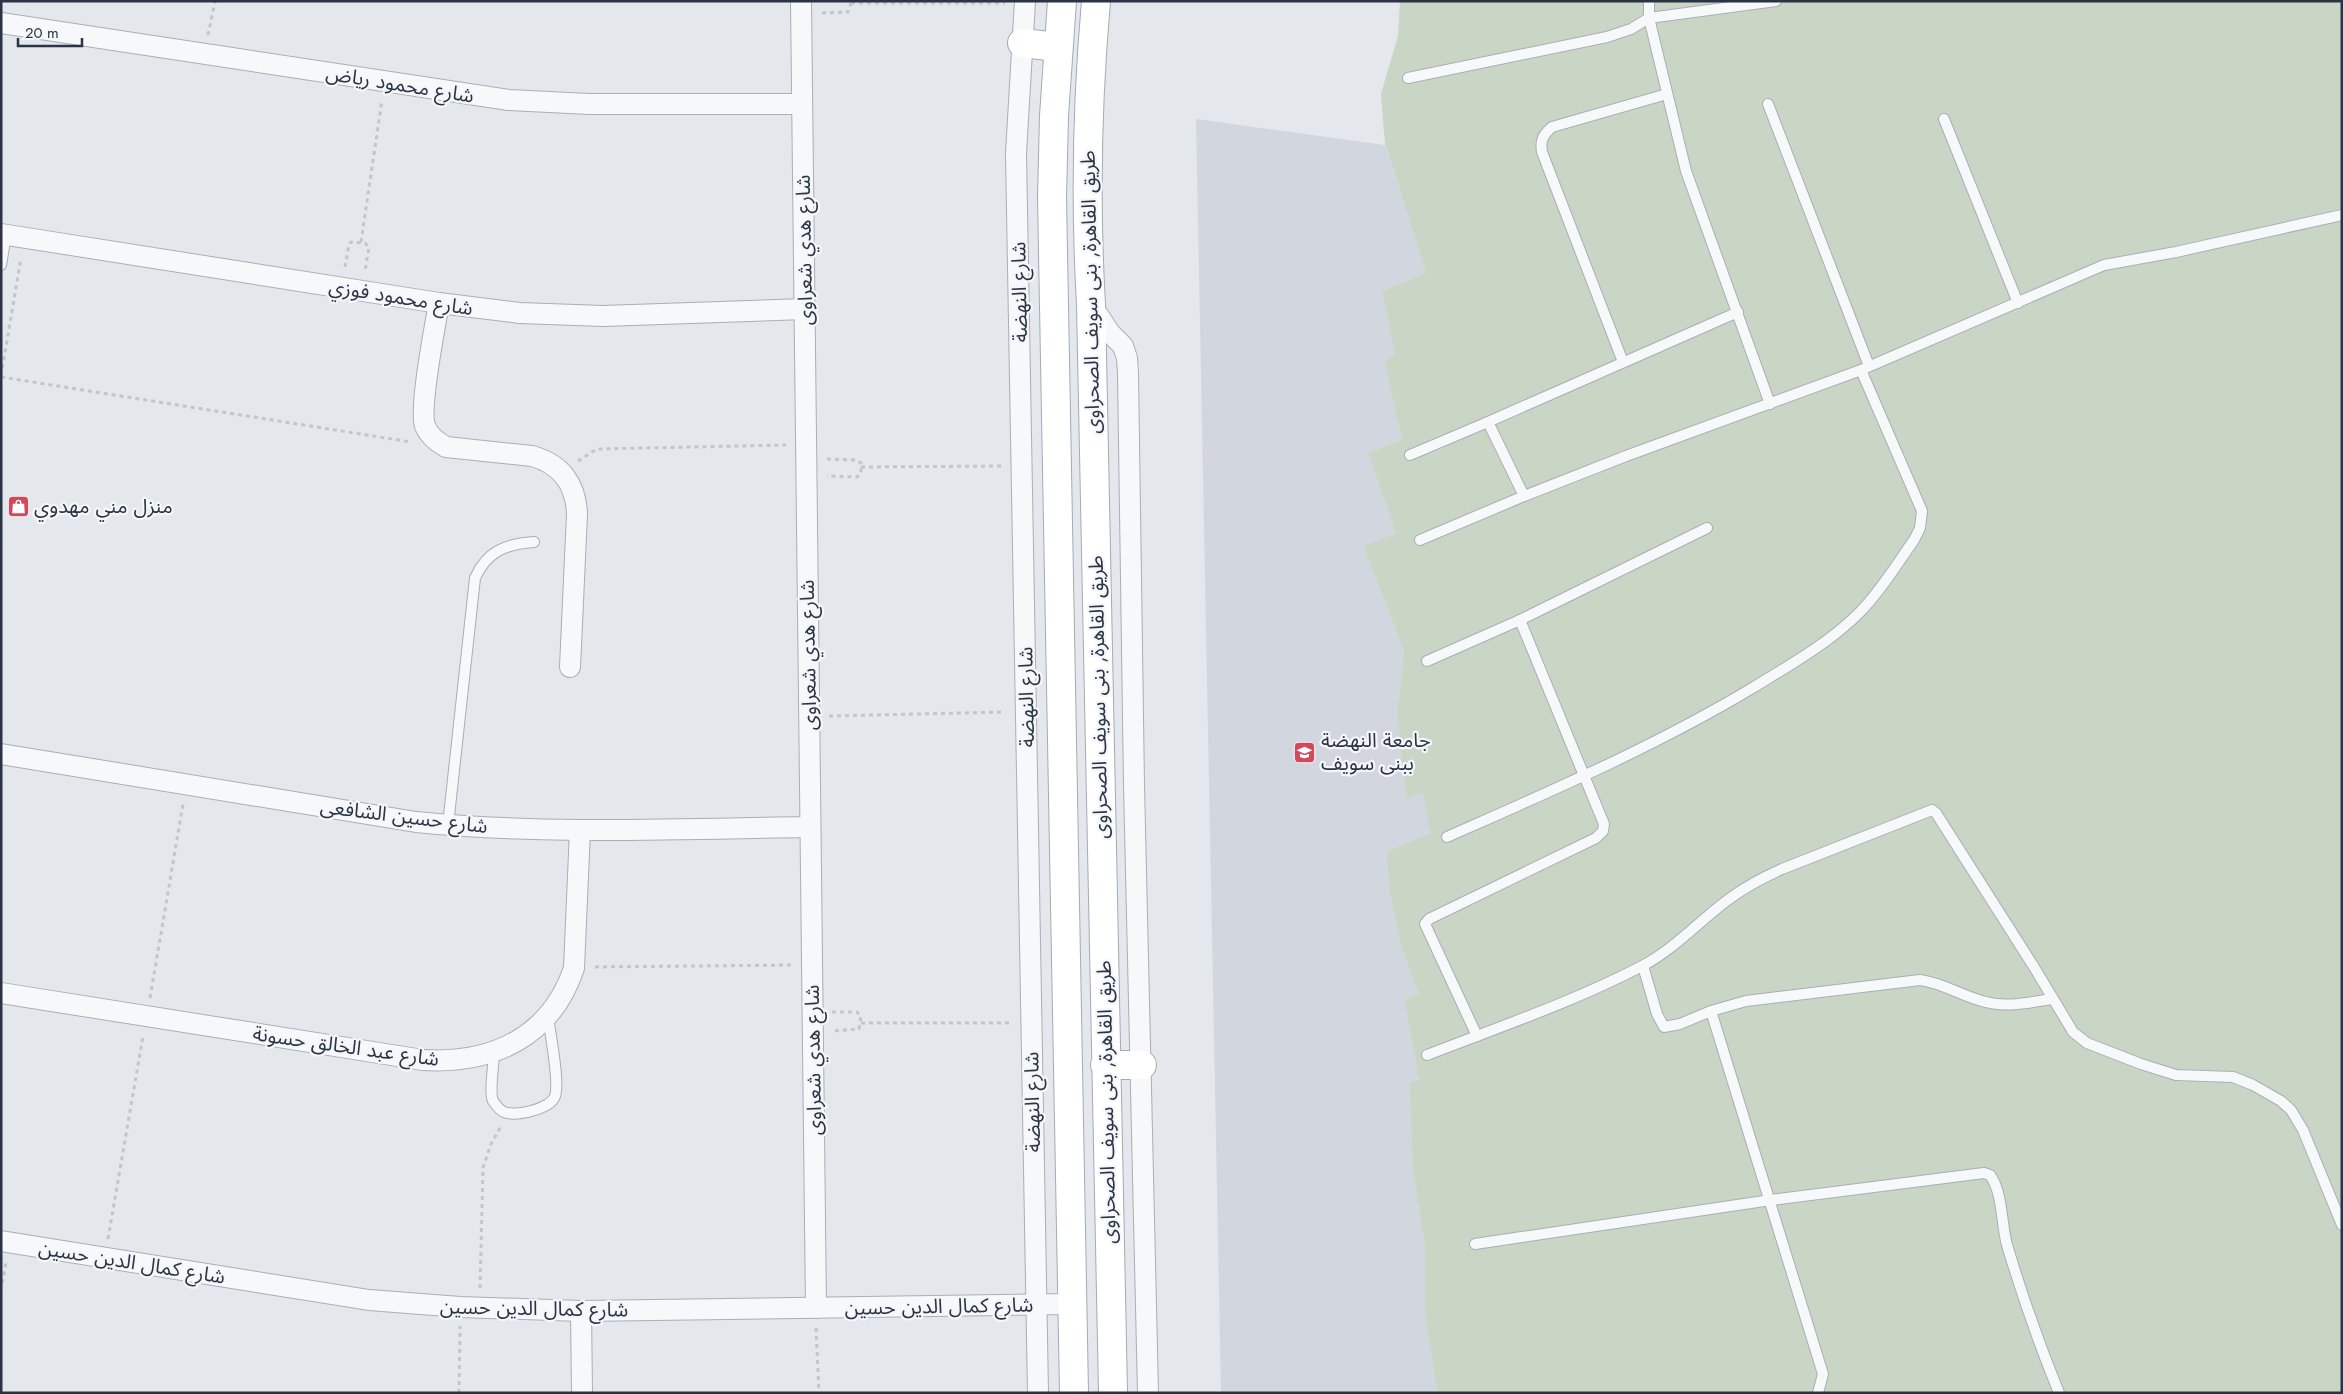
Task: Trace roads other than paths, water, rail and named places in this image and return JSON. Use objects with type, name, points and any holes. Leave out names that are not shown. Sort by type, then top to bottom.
[{"type":"main road","name":"طريق القاهرة, بنى سويف الصحراوى","points":[[1062,1],[1058,47],[1052,196],[1074,1393]]},
{"type":"main road","name":"طريق القاهرة, بنى سويف الصحراوى","points":[[1096,1],[1087,118],[1088,242],[1091,304],[1113,1393]]},
{"type":"main road","points":[[1022,43],[1058,47]]},
{"type":"main road","points":[[1056,452],[1093,452]]},
{"type":"main road","points":[[1105,1065],[1142,1065]]},
{"type":"street","name":"شارع النهضة","points":[[1025,2],[1016,152],[1038,1393]]},
{"type":"street","name":"شارع هدي شعراوى","points":[[801,7],[816,1308]]},
{"type":"street","name":"شارع محمود رياض","points":[[1,22],[470,96],[549,103],[802,104]]},
{"type":"street","name":"شارع محمود فوزي","points":[[10,236],[479,309],[562,316],[603,316],[805,309]]},
{"type":"street","points":[[439,303],[423,414],[429,434],[446,447],[532,456],[554,465],[569,481],[575,497],[577,514],[570,667]]},
{"type":"street","points":[[1091,304],[1110,333],[1123,346],[1128,366],[1134,785],[1142,1065],[1148,1393]]},
{"type":"street","name":"شارع حسين الشافعى","points":[[1,754],[416,822],[448,825],[580,830],[810,827]]},
{"type":"street","name":"شارع عبد الخالق حسونة","points":[[1,992],[423,1060],[459,1060],[494,1052],[523,1038],[548,1016],[564,994],[574,968],[580,830]]},
{"type":"street","name":"شارع كمال الدين حسين","points":[[6,1241],[369,1300],[470,1308],[581,1312],[1071,1304]]},
{"type":"street","points":[[581,1312],[582,1393]]},
{"type":"lane","points":[[1649,1],[1649,18],[1686,171],[1770,404]]},
{"type":"lane","points":[[1408,78],[1613,36],[1649,18],[1776,1]]},
{"type":"lane","points":[[1624,362],[1542,152],[1541,142],[1544,134],[1552,127],[1667,94]]},
{"type":"lane","points":[[1447,837],[1584,777],[1697,721],[1789,666],[1830,637],[1860,612],[1914,540],[1920,528],[1922,511],[1865,368],[1768,104]]},
{"type":"lane","points":[[1944,119],[2018,303]]},
{"type":"lane","points":[[1420,540],[1524,496],[1865,368],[2104,265],[2186,250],[2342,215]]},
{"type":"lane","points":[[1,265],[10,236]]},
{"type":"lane","points":[[1410,454],[1488,422],[1738,312]]},
{"type":"lane","points":[[1488,422],[1524,496]]},
{"type":"lane","points":[[1427,661],[1520,620],[1707,528]]},
{"type":"lane","points":[[448,825],[475,578],[486,559],[494,552],[515,543],[534,542]]},
{"type":"lane","points":[[1477,1036],[1426,924],[1429,919],[1596,838],[1603,831],[1604,824],[1520,620]]},
{"type":"lane","points":[[1427,1055],[1546,1009],[1642,966],[1682,941],[1729,899],[1782,868],[1932,810],[1936,813],[2034,967],[2052,1000],[2073,1032],[2087,1043],[2133,1062],[2176,1075],[2233,1077],[2253,1085],[2281,1101],[2291,1110],[2303,1130],[2342,1226]]},
{"type":"lane","points":[[1642,966],[1657,1014],[1664,1027],[1680,1024],[1711,1011],[1746,1001],[1920,980],[1937,982],[1975,998],[2003,1005],[2052,1000]]},
{"type":"lane","points":[[1711,1011],[1823,1374],[1818,1393]]},
{"type":"lane","points":[[494,1052],[492,1098],[499,1109],[510,1113],[544,1108],[549,1105],[556,1094],[548,1016]]},
{"type":"lane","points":[[1475,1244],[1770,1200],[1984,1173],[1990,1174],[1995,1183],[2007,1242],[2025,1300],[2059,1393]]},
{"type":"place","name":"منزل مني مهدوي","points":[[18,506]]},
{"type":"place","name":"جامعة النهضة ببنى سويف","points":[[1305,752]]}]
